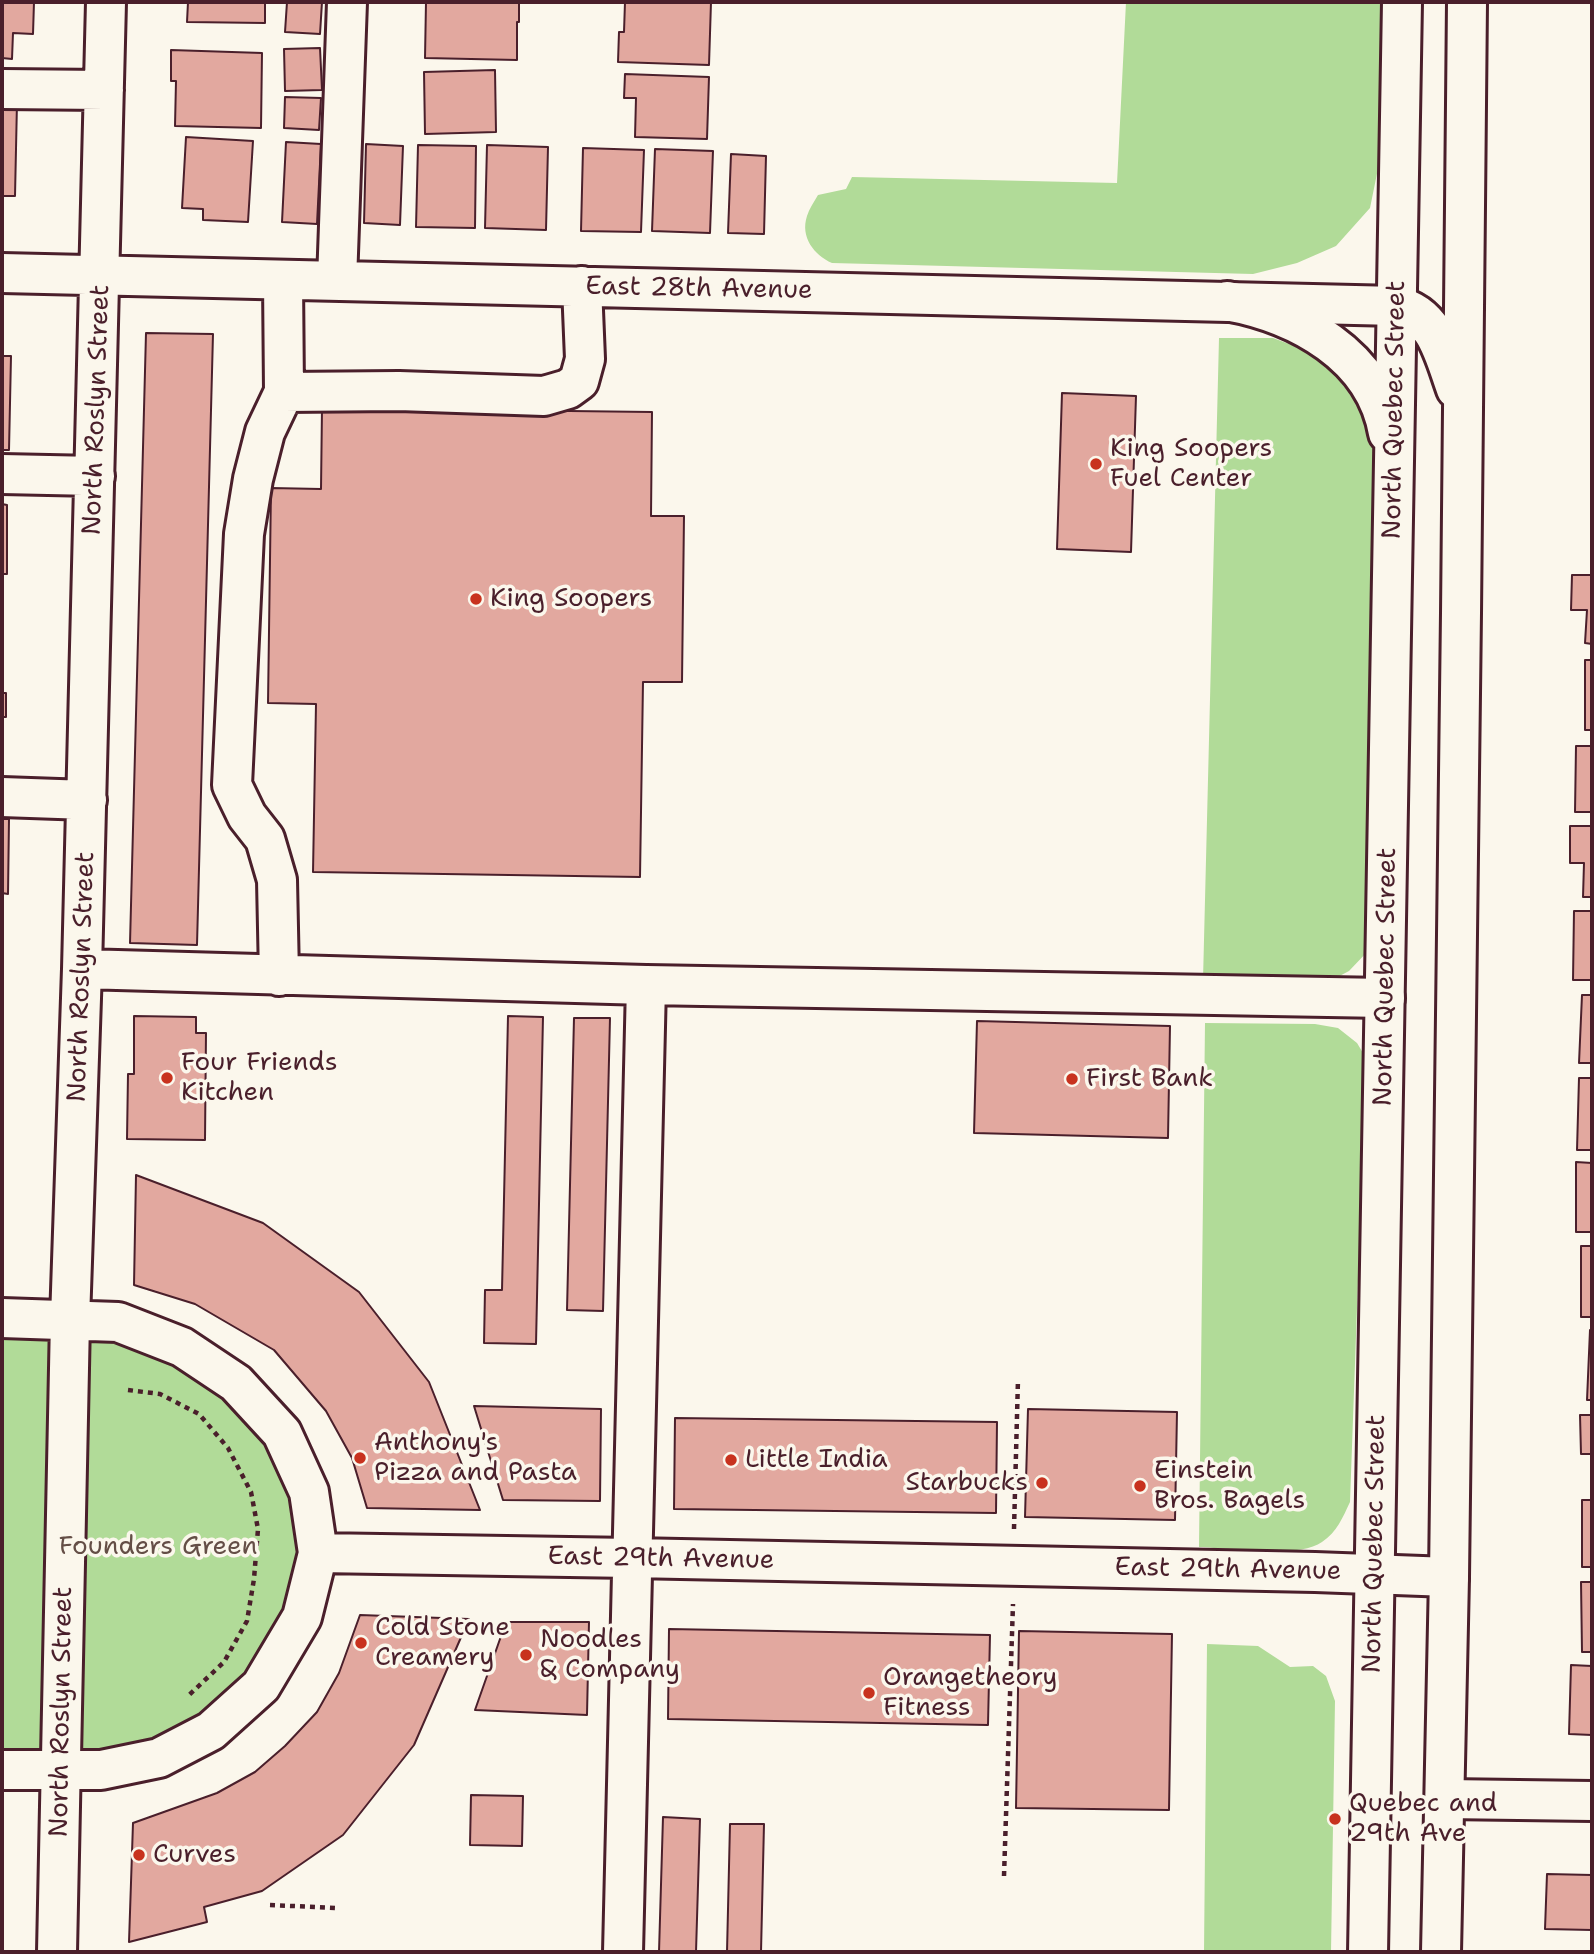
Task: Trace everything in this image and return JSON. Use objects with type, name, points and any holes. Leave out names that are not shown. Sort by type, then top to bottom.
[{"type":"street","name":"North Roslyn Street","points":[[57,1952],[70,1320],[87,800],[106,2]]},
{"type":"street","points":[[337,281],[347,2]]},
{"type":"street","name":"North Quebec Street","points":[[1368,1952],[1402,2]]},
{"type":"street","points":[[1441,1952],[1449,1577],[1467,2]]},
{"type":"street","points":[[2,89],[104,90]]},
{"type":"street","name":"East 28th Avenue","points":[[2,273],[1397,306]]},
{"type":"street","points":[[279,976],[278,880],[265,839],[247,816],[232,785],[244,534],[265,432],[284,392],[283,280]]},
{"type":"street","points":[[284,392],[399,391],[544,396],[568,389],[579,381],[585,359],[582,286]]},
{"type":"street","points":[[1227,301],[1250,305],[1290,320],[1332,344],[1360,372],[1381,404],[1391,453],[1394,495]]},
{"type":"street","points":[[1397,306],[1416,312],[1434,332],[1464,407]]},
{"type":"street","points":[[2,474],[95,476]]},
{"type":"street","points":[[2,797],[87,800]]},
{"type":"street","points":[[82,970],[646,985],[1385,998]]},
{"type":"street","points":[[623,1952],[646,985]]},
{"type":"street","points":[[2,1318],[118,1322],[182,1347],[236,1383],[282,1433],[309,1492],[318,1553],[302,1617],[261,1686],[211,1731],[159,1758],[102,1770],[2,1770]]},
{"type":"street","name":"East 29th Avenue","points":[[318,1553],[1449,1577]]},
{"type":"street","points":[[1445,1799],[1592,1801]]},
{"type":"path","points":[[1004,1876],[1018,1379]]},
{"type":"path","points":[[128,1390],[160,1394],[199,1414],[228,1448],[251,1492],[258,1529],[247,1621],[224,1662],[188,1697],[177,1704]]},
{"type":"path","points":[[271,1905],[337,1908]]},
{"type":"green space","points":[[1126,2],[1386,2],[1381,154],[1370,208],[1336,246],[1297,263],[1253,274],[832,263],[814,250],[805,231],[810,208],[818,195],[846,189],[852,177],[1117,183]]},
{"type":"green space","points":[[1219,338],[1273,338],[1308,351],[1341,371],[1367,416],[1374,454],[1369,950],[1349,971],[1332,980],[1203,980]]},
{"type":"green space","points":[[1205,1023],[1315,1024],[1338,1028],[1357,1043],[1366,1058],[1350,1502],[1332,1534],[1322,1542],[1297,1550],[1199,1547]]},
{"type":"green space","name":"Founders Green","points":[[2,1318],[118,1322],[282,1433],[318,1553],[261,1686],[159,1758],[2,1770]]},
{"type":"green space","points":[[1207,1644],[1258,1646],[1290,1667],[1313,1666],[1326,1676],[1335,1701],[1331,1952],[1204,1952]]},
{"type":"building","points":[[2,2],[34,2],[33,34],[13,33],[12,59],[2,58]]},
{"type":"building","points":[[188,2],[265,2],[265,23],[187,22]]},
{"type":"building","points":[[287,2],[322,2],[320,34],[285,32]]},
{"type":"building","points":[[426,2],[519,2],[517,60],[425,58]]},
{"type":"building","points":[[625,2],[711,2],[709,65],[618,62],[619,32],[624,32]]},
{"type":"building","points":[[320,48],[322,90],[285,91],[284,49]]},
{"type":"building","points":[[171,50],[262,53],[261,128],[175,126],[176,81],[171,81]]},
{"type":"building","points":[[495,70],[496,132],[425,134],[424,72]]},
{"type":"building","points":[[625,74],[709,77],[707,139],[635,137],[636,98],[624,98]]},
{"type":"building","points":[[285,97],[321,98],[319,130],[284,128]]},
{"type":"building","points":[[2,101],[17,102],[15,196],[2,196]]},
{"type":"building","points":[[186,137],[253,141],[248,222],[203,220],[203,209],[182,208]]},
{"type":"building","points":[[286,142],[321,144],[317,224],[282,222]]},
{"type":"building","points":[[366,144],[403,146],[400,225],[364,223]]},
{"type":"building","points":[[418,145],[476,146],[475,228],[416,227]]},
{"type":"building","points":[[487,145],[548,147],[546,230],[485,228]]},
{"type":"building","points":[[583,148],[644,150],[641,232],[581,231]]},
{"type":"building","points":[[655,149],[713,151],[710,233],[652,231]]},
{"type":"building","points":[[731,154],[766,156],[764,234],[728,233]]},
{"type":"building","points":[[146,333],[213,334],[197,945],[130,943]]},
{"type":"building","points":[[2,356],[11,356],[9,450],[2,450]]},
{"type":"building","points":[[1062,393],[1136,396],[1131,552],[1057,549]]},
{"type":"building","name":"King Soopers","points":[[322,408],[652,412],[651,516],[684,516],[682,682],[643,682],[640,877],[313,872],[316,704],[268,703],[271,488],[321,489]]},
{"type":"building","points":[[2,504],[7,505],[7,574],[2,574]]},
{"type":"building","points":[[1572,575],[1592,575],[1592,644],[1585,643],[1587,610],[1571,610]]},
{"type":"building","points":[[1585,660],[1592,660],[1592,730],[1585,730]]},
{"type":"building","points":[[2,693],[6,693],[6,717],[2,717]]},
{"type":"building","points":[[1576,746],[1592,746],[1592,812],[1575,812]]},
{"type":"building","points":[[2,819],[9,819],[8,894],[2,893]]},
{"type":"building","points":[[1570,826],[1592,826],[1592,897],[1583,897],[1584,863],[1570,863]]},
{"type":"building","points":[[1574,911],[1592,911],[1592,980],[1573,980]]},
{"type":"building","points":[[1582,995],[1592,995],[1592,1063],[1579,1063]]},
{"type":"building","points":[[134,1016],[196,1017],[196,1033],[206,1033],[205,1140],[127,1139],[128,1074],[134,1074]]},
{"type":"building","points":[[508,1016],[543,1017],[536,1344],[484,1343],[485,1290],[502,1290]]},
{"type":"building","points":[[574,1018],[610,1018],[603,1311],[567,1310]]},
{"type":"building","name":"First Bank","points":[[977,1021],[1170,1026],[1168,1138],[974,1133]]},
{"type":"building","points":[[1579,1078],[1592,1078],[1592,1150],[1577,1150]]},
{"type":"building","points":[[1576,1162],[1592,1163],[1592,1232],[1576,1232]]},
{"type":"building","points":[[136,1175],[263,1223],[359,1292],[429,1382],[480,1510],[367,1508],[352,1458],[326,1411],[274,1350],[195,1304],[134,1285]]},
{"type":"building","points":[[1581,1246],[1592,1246],[1592,1317],[1581,1317]]},
{"type":"building","points":[[1590,1330],[1592,1400],[1587,1400]]},
{"type":"building","points":[[474,1406],[601,1409],[600,1501],[503,1500]]},
{"type":"building","points":[[1028,1409],[1177,1412],[1175,1520],[1025,1517]]},
{"type":"building","points":[[1580,1415],[1592,1415],[1592,1454],[1581,1454]]},
{"type":"building","points":[[675,1418],[997,1422],[996,1513],[674,1509]]},
{"type":"building","points":[[1582,1500],[1592,1500],[1592,1567],[1582,1567]]},
{"type":"building","points":[[1581,1582],[1592,1582],[1592,1652],[1582,1652]]},
{"type":"building","points":[[360,1615],[469,1619],[414,1745],[343,1835],[262,1891],[204,1907],[207,1922],[129,1942],[133,1823],[217,1793],[255,1772],[285,1746],[317,1712],[339,1673]]},
{"type":"building","points":[[506,1622],[589,1622],[587,1715],[475,1710]]},
{"type":"building","points":[[669,1629],[990,1635],[988,1725],[668,1719]]},
{"type":"building","points":[[1019,1631],[1172,1634],[1169,1810],[1016,1808]]},
{"type":"building","points":[[1571,1665],[1592,1666],[1592,1735],[1569,1734]]},
{"type":"building","points":[[471,1795],[523,1796],[522,1846],[470,1845]]},
{"type":"building","points":[[663,1817],[700,1819],[696,1952],[659,1952]]},
{"type":"building","points":[[730,1824],[764,1824],[761,1952],[727,1952]]},
{"type":"building","points":[[1547,1874],[1592,1875],[1592,1930],[1545,1929]]},
{"type":"place","name":"King Soopers Fuel Center","points":[[1096,464]]},
{"type":"place","name":"King Soopers","points":[[476,599]]},
{"type":"place","name":"Four Friends Kitchen","points":[[167,1078]]},
{"type":"place","name":"First Bank","points":[[1072,1079]]},
{"type":"place","name":"Anthony's Pizza and Pasta","points":[[360,1458]]},
{"type":"place","name":"Little India","points":[[731,1460]]},
{"type":"place","name":"Starbucks","points":[[1042,1483]]},
{"type":"place","name":"Einstein Bros. Bagels","points":[[1140,1486]]},
{"type":"place","name":"Cold Stone Creamery","points":[[361,1643]]},
{"type":"place","name":"Noodles & Company","points":[[526,1655]]},
{"type":"place","name":"Orangetheory Fitness","points":[[869,1693]]},
{"type":"place","name":"Quebec and 29th Ave","points":[[1335,1819]]},
{"type":"place","name":"Curves","points":[[139,1855]]}]
